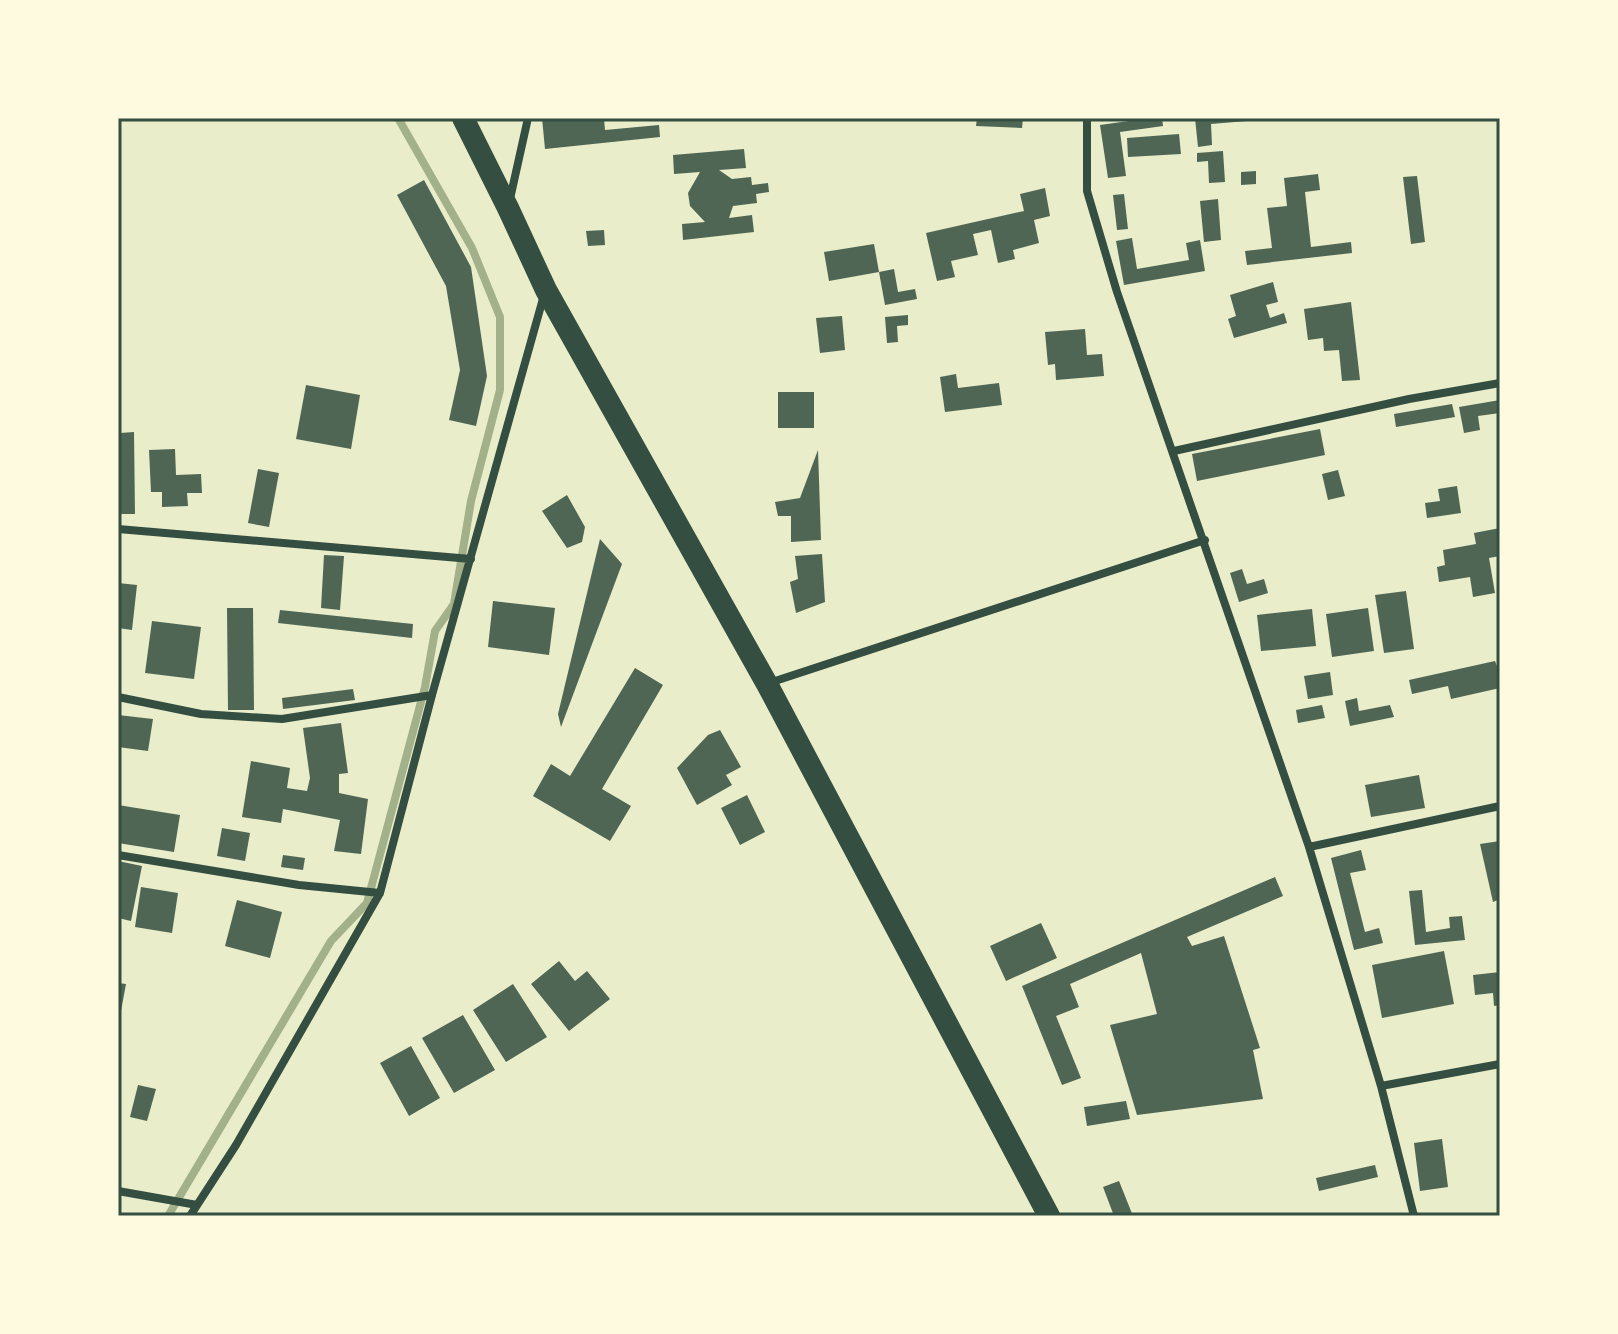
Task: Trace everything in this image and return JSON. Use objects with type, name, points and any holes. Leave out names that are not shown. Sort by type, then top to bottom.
[{"type":"highway","points":[[463,118],[546,290],[767,684],[1049,1216]]},
{"type":"street","points":[[508,208],[528,118]]},
{"type":"street","points":[[1087,118],[1087,191],[1117,292],[1309,847],[1381,1086],[1414,1216]]},
{"type":"street","points":[[190,1216],[236,1145],[380,893],[432,695],[546,290]]},
{"type":"street","points":[[1174,451],[1409,399],[1500,383]]},
{"type":"street","points":[[118,529],[471,559]]},
{"type":"street","points":[[767,684],[1205,540]]},
{"type":"street","points":[[118,697],[201,714],[282,719],[432,695]]},
{"type":"street","points":[[1309,847],[1500,806]]},
{"type":"street","points":[[118,855],[299,885],[380,893]]},
{"type":"street","points":[[1381,1086],[1500,1064]]},
{"type":"street","points":[[118,1191],[197,1205]]},
{"type":"building","points":[[542,118],[604,119],[605,130],[659,125],[660,137],[545,149]]},
{"type":"building","points":[[977,118],[1023,118],[1022,128],[976,126]]},
{"type":"building","points":[[1162,118],[1163,126],[1120,132],[1126,176],[1108,178],[1100,125]]},
{"type":"building","points":[[1195,118],[1259,120],[1211,124],[1212,145],[1198,147]]},
{"type":"building","points":[[1179,134],[1181,154],[1128,157],[1127,138]]},
{"type":"building","points":[[744,149],[746,168],[719,170],[732,179],[751,177],[752,185],[768,183],[769,192],[756,194],[757,203],[733,206],[729,218],[752,215],[754,232],[683,240],[682,224],[705,222],[690,206],[688,193],[700,172],[674,174],[673,155]]},
{"type":"building","points":[[1223,151],[1225,182],[1209,183],[1208,161],[1197,162],[1197,153]]},
{"type":"building","points":[[1256,171],[1256,184],[1241,185],[1241,172]]},
{"type":"building","points":[[1318,174],[1320,190],[1305,192],[1311,247],[1351,242],[1352,253],[1247,265],[1245,251],[1272,248],[1267,208],[1287,206],[1284,178]]},
{"type":"building","points":[[1417,176],[1425,242],[1411,244],[1403,177]]},
{"type":"building","points":[[424,180],[471,267],[487,376],[476,426],[449,420],[460,370],[446,286],[397,195]]},
{"type":"building","points":[[1045,188],[1050,216],[1034,220],[1039,243],[1013,250],[1015,259],[998,263],[991,230],[973,234],[978,255],[951,261],[955,277],[937,281],[926,233],[1024,211],[1020,194]]},
{"type":"building","points":[[1124,194],[1128,229],[1117,230],[1113,195]]},
{"type":"building","points":[[1218,199],[1221,240],[1204,242],[1200,201]]},
{"type":"building","points":[[604,230],[605,245],[588,246],[586,231]]},
{"type":"building","points":[[1132,238],[1137,269],[1189,260],[1186,243],[1200,240],[1205,271],[1124,285],[1116,241]]},
{"type":"building","points":[[874,244],[879,272],[829,281],[824,252]]},
{"type":"building","points":[[894,269],[898,292],[915,289],[917,299],[885,305],[879,272]]},
{"type":"building","points":[[1273,282],[1278,302],[1266,305],[1270,318],[1284,313],[1287,323],[1234,338],[1228,319],[1236,316],[1230,295]]},
{"type":"building","points":[[1351,302],[1360,380],[1342,381],[1339,350],[1324,351],[1323,338],[1308,340],[1304,309]]},
{"type":"building","points":[[908,315],[908,325],[897,326],[898,342],[887,343],[885,317]]},
{"type":"building","points":[[842,316],[845,350],[820,353],[816,318]]},
{"type":"building","points":[[1085,329],[1087,355],[1102,354],[1104,376],[1056,380],[1055,364],[1048,365],[1045,332]]},
{"type":"building","points":[[956,374],[958,388],[999,383],[1002,405],[945,412],[940,377]]},
{"type":"building","points":[[306,385],[360,395],[351,449],[296,439]]},
{"type":"building","points":[[778,392],[814,392],[814,428],[778,428]]},
{"type":"building","points":[[1500,400],[1500,413],[1478,416],[1480,430],[1464,433],[1459,407]]},
{"type":"building","points":[[1452,404],[1455,417],[1396,427],[1394,414]]},
{"type":"building","points":[[1320,429],[1325,455],[1197,481],[1192,454]]},
{"type":"building","points":[[134,432],[135,514],[118,514],[118,492],[121,492],[120,433]]},
{"type":"building","points":[[175,449],[176,475],[201,474],[202,493],[187,493],[188,506],[162,507],[162,492],[151,492],[149,450]]},
{"type":"building","points":[[818,450],[821,540],[791,542],[791,516],[778,516],[775,502],[800,498]]},
{"type":"building","points":[[258,469],[279,473],[269,527],[248,523]]},
{"type":"building","points":[[1338,470],[1345,496],[1328,500],[1322,474]]},
{"type":"building","points":[[1457,486],[1461,513],[1427,518],[1425,503],[1440,501],[1438,489]]},
{"type":"building","points":[[567,495],[585,527],[582,542],[567,548],[542,511]]},
{"type":"building","points":[[1500,528],[1500,556],[1489,558],[1495,593],[1473,597],[1470,577],[1439,582],[1437,567],[1445,565],[1443,550],[1476,544],[1474,533]]},
{"type":"building","points":[[600,539],[622,564],[561,727],[558,714]]},
{"type":"building","points":[[822,554],[825,602],[796,613],[790,582],[798,579],[795,556]]},
{"type":"building","points":[[324,555],[344,556],[340,610],[321,608]]},
{"type":"building","points":[[1242,569],[1247,584],[1264,579],[1268,593],[1239,602],[1230,573]]},
{"type":"building","points":[[118,583],[137,585],[132,630],[118,628]]},
{"type":"building","points":[[1406,591],[1414,649],[1384,653],[1375,595]]},
{"type":"building","points":[[493,601],[555,608],[549,655],[488,647]]},
{"type":"building","points":[[227,608],[253,608],[254,710],[228,710]]},
{"type":"building","points":[[1368,608],[1374,651],[1332,657],[1326,614]]},
{"type":"building","points":[[1312,609],[1316,646],[1261,651],[1257,615]]},
{"type":"building","points":[[280,610],[413,624],[412,638],[278,623]]},
{"type":"building","points":[[152,621],[201,627],[194,679],[145,673]]},
{"type":"building","points":[[1495,661],[1500,674],[1500,688],[1451,699],[1448,686],[1412,694],[1409,680]]},
{"type":"building","points":[[635,668],[663,685],[602,789],[631,806],[610,841],[533,796],[551,764],[570,776]]},
{"type":"building","points":[[1330,672],[1333,695],[1308,699],[1304,676]]},
{"type":"building","points":[[353,689],[355,700],[283,709],[282,698]]},
{"type":"building","points":[[1357,698],[1359,711],[1390,705],[1394,717],[1350,726],[1345,701]]},
{"type":"building","points":[[1322,705],[1325,718],[1298,723],[1296,710]]},
{"type":"building","points":[[118,715],[153,719],[148,751],[118,747]]},
{"type":"building","points":[[341,723],[348,773],[339,774],[339,793],[368,799],[361,854],[334,851],[340,820],[283,809],[281,823],[242,817],[251,761],[290,768],[287,788],[307,791],[310,778],[303,728]]},
{"type":"building","points":[[720,730],[741,767],[726,775],[732,785],[697,805],[677,768],[708,735]]},
{"type":"building","points":[[1419,775],[1425,808],[1371,817],[1365,785]]},
{"type":"building","points":[[747,795],[765,832],[740,845],[721,808]]},
{"type":"building","points":[[118,805],[180,815],[174,852],[118,843]]},
{"type":"building","points":[[222,828],[250,833],[245,861],[217,856]]},
{"type":"building","points":[[1500,841],[1500,899],[1493,902],[1480,844]]},
{"type":"building","points":[[1361,850],[1366,870],[1350,873],[1365,932],[1379,928],[1383,943],[1354,950],[1331,858]]},
{"type":"building","points":[[283,855],[305,858],[303,870],[281,867]]},
{"type":"building","points":[[118,861],[142,866],[131,921],[118,918]]},
{"type":"building","points":[[1275,877],[1283,896],[1187,937],[1192,946],[1224,936],[1260,1048],[1253,1050],[1263,1099],[1137,1115],[1110,1025],[1157,1014],[1141,953],[1070,984],[1079,1007],[1056,1016],[1081,1078],[1062,1085],[1022,986]]},
{"type":"building","points":[[141,887],[178,893],[172,933],[135,927]]},
{"type":"building","points":[[1422,890],[1426,932],[1450,928],[1449,917],[1462,916],[1465,940],[1415,945],[1409,891]]},
{"type":"building","points":[[237,900],[282,912],[270,958],[225,946]]},
{"type":"building","points":[[1041,923],[1057,958],[1006,981],[990,946]]},
{"type":"building","points":[[1444,951],[1454,1004],[1382,1018],[1372,965]]},
{"type":"building","points":[[559,961],[575,981],[587,971],[610,999],[569,1031],[531,984]]},
{"type":"building","points":[[1500,972],[1500,1005],[1494,1006],[1493,993],[1475,995],[1473,975]]},
{"type":"building","points":[[118,983],[126,984],[121,1011],[118,1010]]},
{"type":"building","points":[[513,984],[547,1037],[506,1062],[473,1010]]},
{"type":"building","points":[[463,1015],[495,1070],[454,1093],[422,1038]]},
{"type":"building","points":[[411,1046],[440,1098],[409,1116],[380,1063]]},
{"type":"building","points":[[138,1085],[156,1089],[147,1121],[130,1117]]},
{"type":"building","points":[[1126,1101],[1130,1119],[1087,1126],[1084,1107]]},
{"type":"building","points":[[1442,1139],[1448,1187],[1420,1191],[1414,1143]]},
{"type":"building","points":[[1375,1165],[1378,1177],[1319,1191],[1316,1178]]},
{"type":"building","points":[[1119,1181],[1133,1216],[1114,1216],[1103,1187]]},
{"type":"waterway","points":[[168,1216],[331,941],[367,903],[425,687],[435,631],[454,604],[471,501],[500,390],[500,317],[472,248],[398,118]]}]
